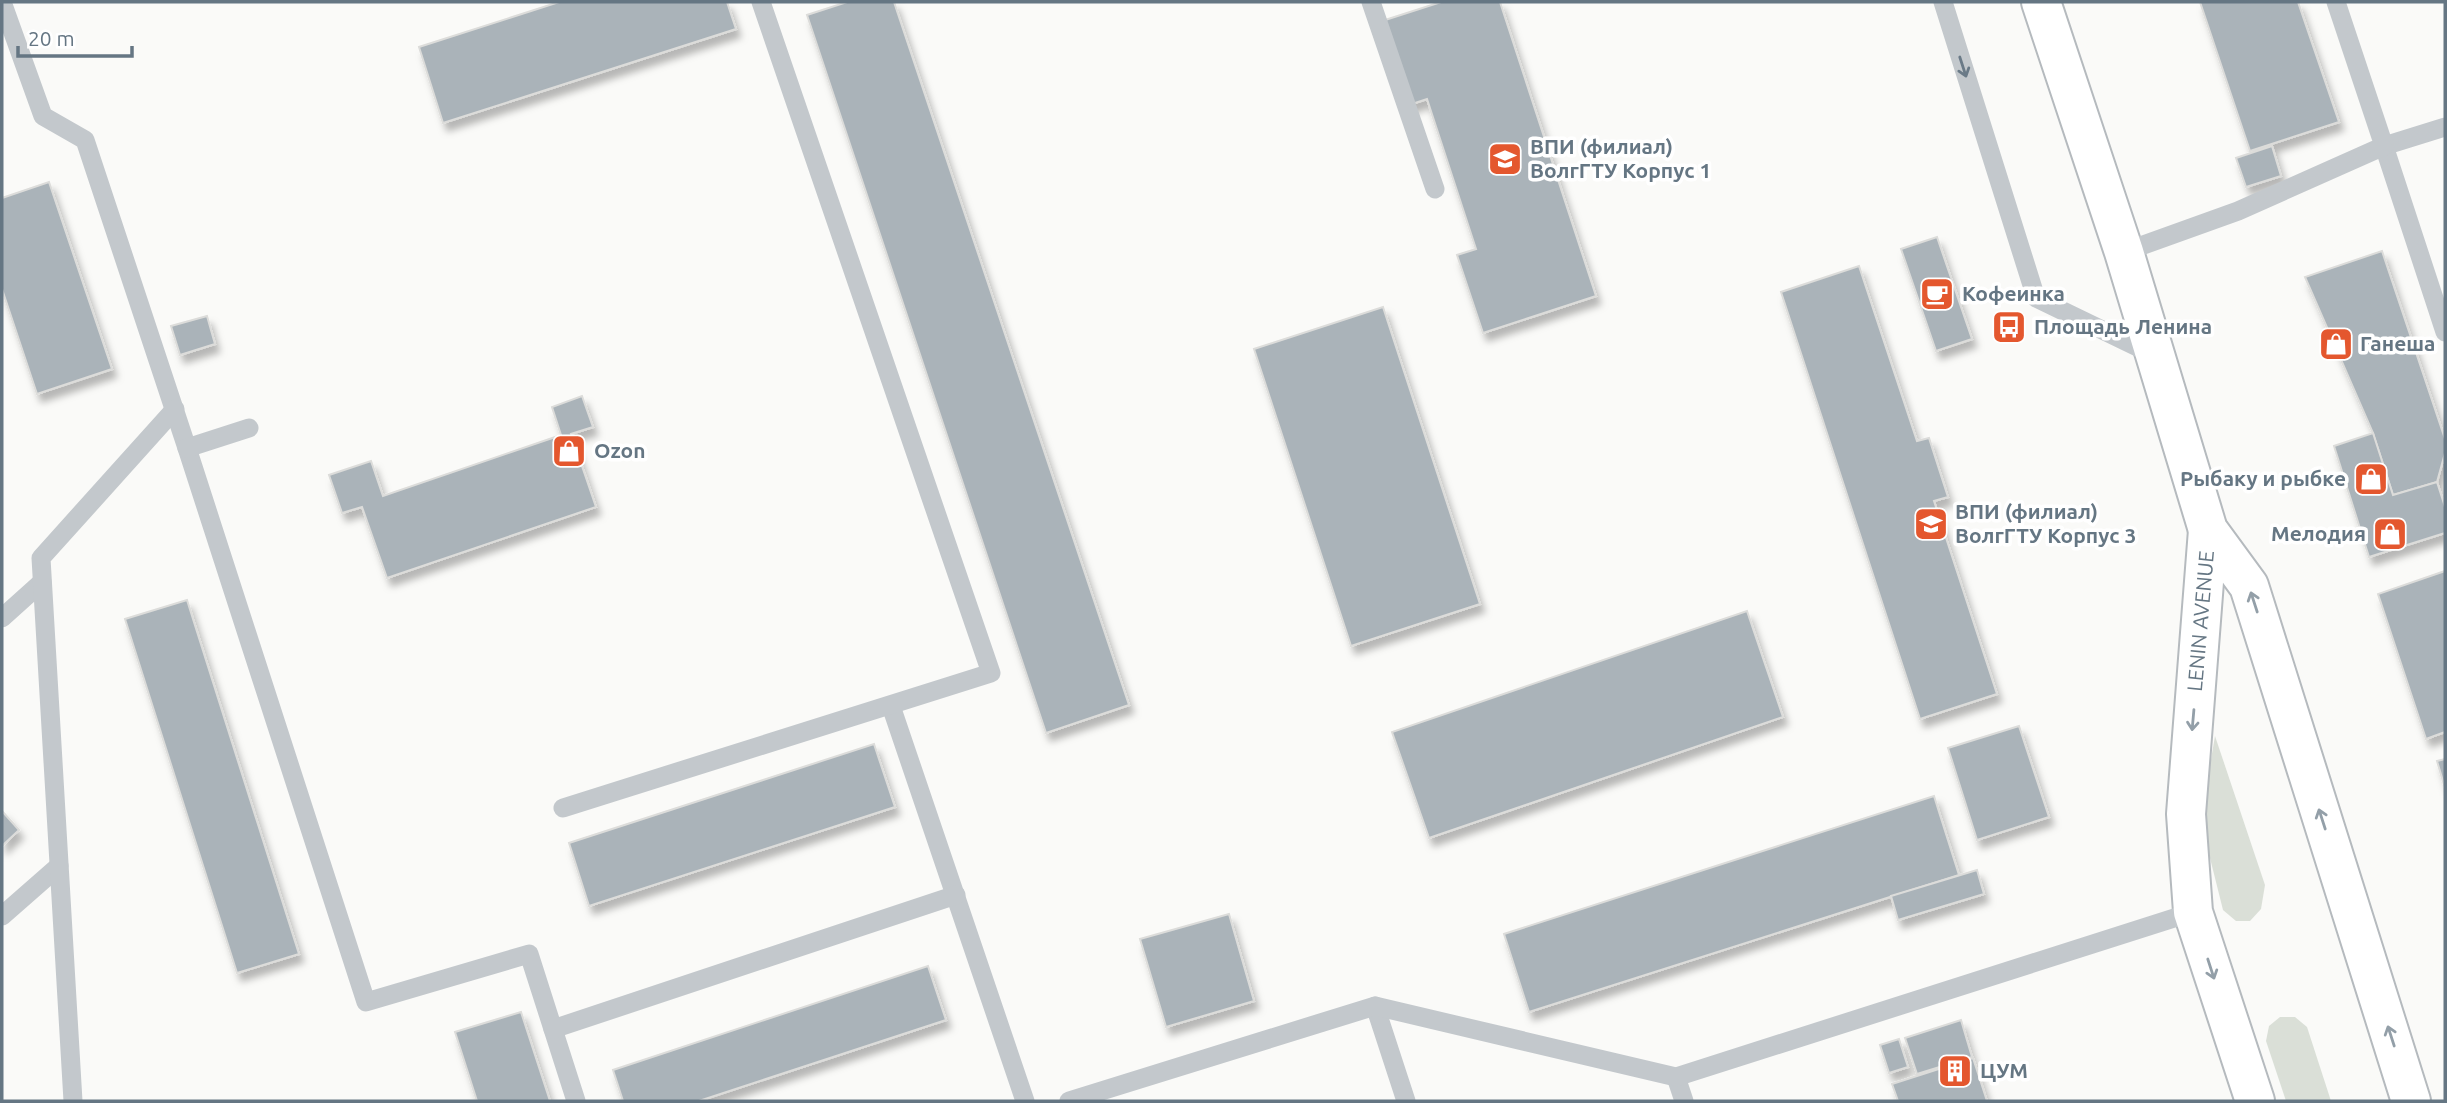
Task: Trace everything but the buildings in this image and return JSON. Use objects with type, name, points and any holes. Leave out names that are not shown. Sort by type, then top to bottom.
[{"type":"main road","points":[[2040,2],[2124,252],[2208,530]]},
{"type":"main road","name":"LENIN AVENUE","points":[[2208,530],[2186,814],[2193,912],[2255,1101]]},
{"type":"main road","name":"LENIN AVENUE","points":[[2208,530],[2249,586],[2411,1101]]},
{"type":"lane","points":[[563,808],[992,673],[761,2]]},
{"type":"lane","points":[[1371,2],[1435,189]]},
{"type":"lane","points":[[1943,2],[2036,298],[2157,356]]},
{"type":"lane","points":[[2336,2],[2445,332]]},
{"type":"lane","points":[[8,3],[43,116],[85,140],[175,409],[366,1002],[529,954],[576,1101]]},
{"type":"lane","points":[[2124,252],[2238,211],[2384,146],[2445,127]]},
{"type":"lane","points":[[73,1101],[41,558],[175,409]]},
{"type":"lane","points":[[187,448],[248,428]]},
{"type":"lane","points":[[2,618],[43,582]]},
{"type":"lane","points":[[891,705],[1025,1101]]},
{"type":"lane","points":[[2,916],[59,866]]},
{"type":"lane","points":[[553,1029],[956,895]]},
{"type":"lane","points":[[1069,1101],[1375,1006],[1676,1077],[2193,912]]},
{"type":"lane","points":[[1375,1006],[1406,1101]]},
{"type":"lane","points":[[1676,1077],[1684,1101]]},
{"type":"shaded area","points":[[2215,736],[2265,885],[2261,909],[2250,921],[2236,921],[2223,910],[2205,838],[2204,800]]},
{"type":"shaded area","points":[[2280,1017],[2295,1017],[2307,1027],[2331,1101],[2286,1101],[2266,1041],[2269,1026]]},
{"type":"place","name":"ВПИ (филиал) ВолгГТУ Корпус 1","points":[[1505,159]]},
{"type":"place","name":"Кофеинка","points":[[1937,294]]},
{"type":"place","name":"Площадь Ленина","points":[[2009,327]]},
{"type":"place","name":"Ганеша","points":[[2336,344]]},
{"type":"place","name":"Ozon","points":[[569,451]]},
{"type":"place","name":"Рыбаку и рыбке","points":[[2371,479]]},
{"type":"place","name":"ВПИ (филиал) ВолгГТУ Корпус 3","points":[[1931,524]]},
{"type":"place","name":"Мелодия","points":[[2390,534]]},
{"type":"place","name":"ЦУМ","points":[[1955,1071]]}]
